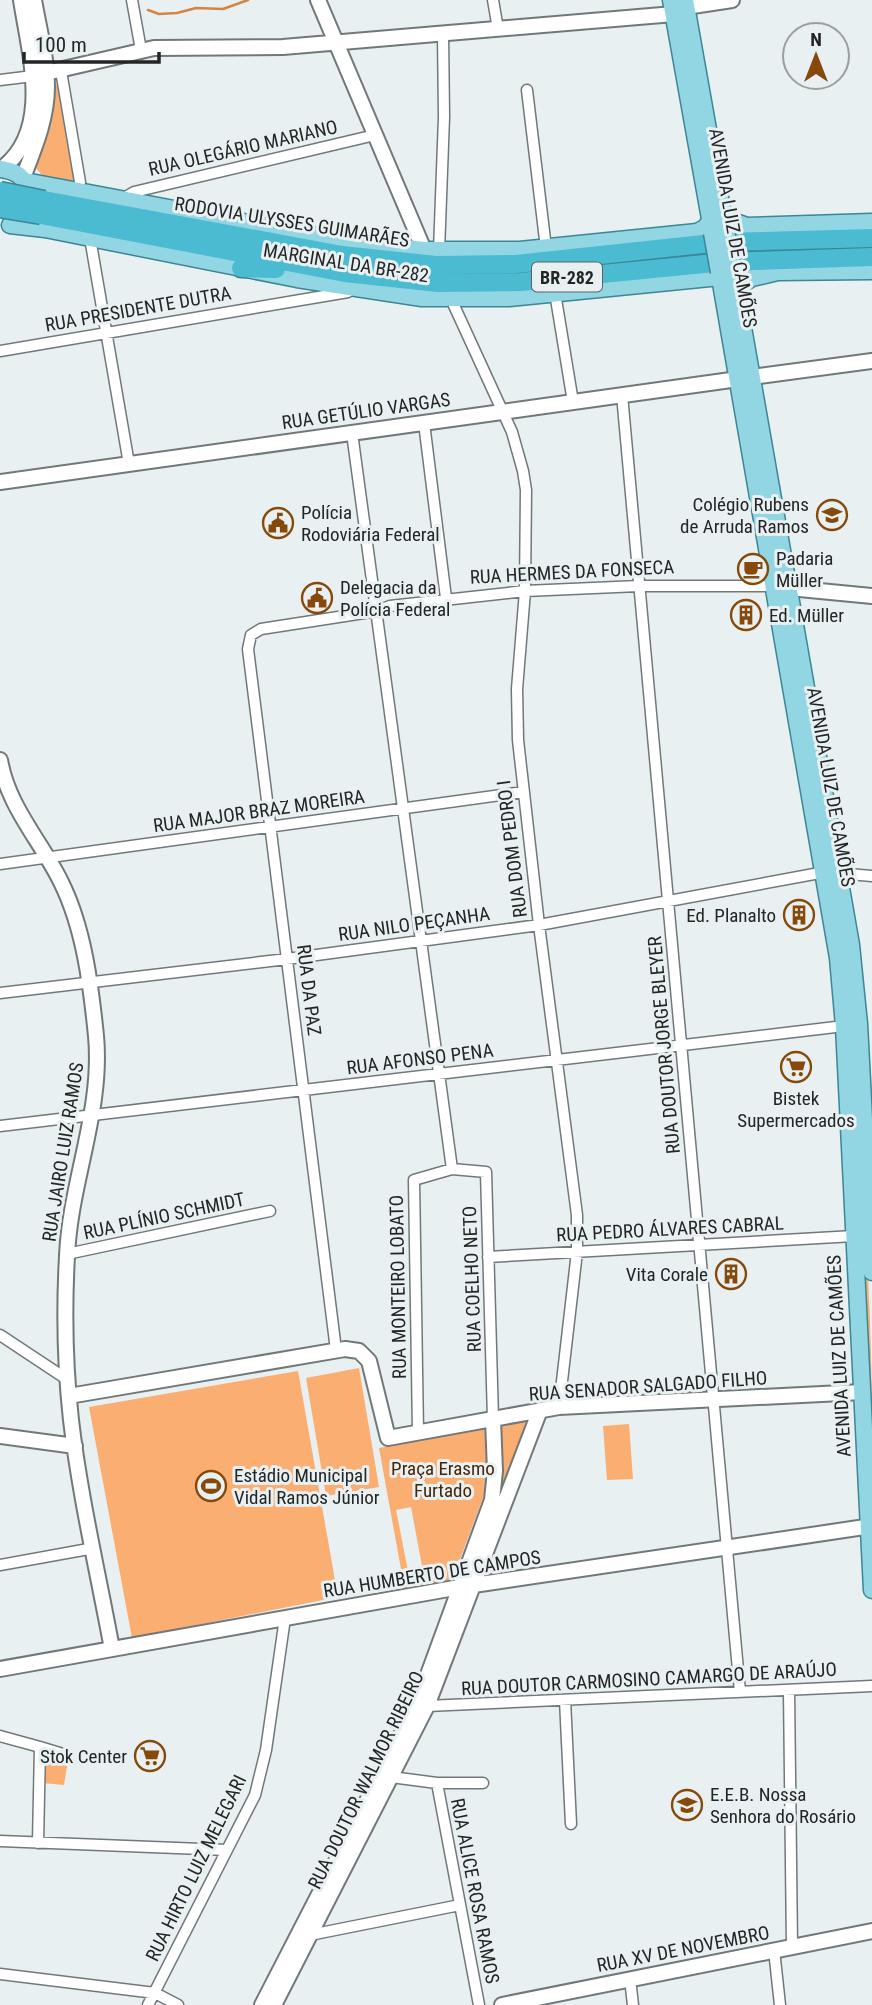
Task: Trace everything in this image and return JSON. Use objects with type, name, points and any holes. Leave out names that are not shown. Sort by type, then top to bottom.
[{"type":"highway","name":"RODOVIA ULYSSES GUIMARÃES","points":[[0,191],[43,208],[311,267],[410,281],[493,283],[724,262],[872,257]]},
{"type":"highway","name":"RODOVIA ULYSSES GUIMARÃES","points":[[0,208],[43,208],[397,262],[486,266],[722,242],[872,237]]},
{"type":"highway","points":[[236,222],[301,247]]},
{"type":"highway","points":[[241,268],[311,267]]},
{"type":"main road","name":"AVENIDA LUIZ DE CAMÕES","points":[[680,4],[677,31],[718,225]]},
{"type":"main road","name":"AVENIDA LUIZ DE CAMÕES","points":[[680,4],[696,62],[724,273],[832,872],[854,971],[866,1236],[862,1392],[872,1590]]},
{"type":"main road","points":[[677,31],[691,60],[696,62]]},
{"type":"main road","name":"MARGINAL DA BR-282","points":[[1,169],[18,174],[24,179],[236,222],[349,242],[431,251],[546,248],[697,232],[718,225]]},
{"type":"main road","points":[[5,227],[20,216],[26,202],[24,179]]},
{"type":"main road","points":[[718,225],[872,222]]},
{"type":"main road","name":"MARGINAL DA BR-282","points":[[5,227],[90,238],[297,279],[422,298],[509,298],[724,273]]},
{"type":"main road","points":[[736,288],[752,278],[778,272],[872,271]]},
{"type":"main road","name":"AVENIDA LUIZ DE CAMÕES","points":[[724,273],[736,288],[745,378]]},
{"type":"main road","name":"AVENIDA LUIZ DE CAMÕES","points":[[866,1236],[872,1272]]},
{"type":"street","points":[[21,0],[80,182]]},
{"type":"street","points":[[24,179],[41,125],[47,90],[47,74],[34,0]]},
{"type":"street","points":[[132,0],[141,50]]},
{"type":"street","points":[[318,0],[375,135],[431,251]]},
{"type":"street","points":[[493,0],[498,29]]},
{"type":"street","points":[[0,80],[47,74],[141,50],[265,48],[443,34],[680,4],[732,0]]},
{"type":"street","points":[[431,251],[444,117],[443,34]]},
{"type":"street","points":[[1,169],[12,162],[19,152],[29,129],[33,102],[47,74]]},
{"type":"street","points":[[527,90],[546,248]]},
{"type":"street","name":"RUA OLEGÁRIO MARIANO","points":[[122,200],[134,192],[375,135]]},
{"type":"street","points":[[90,238],[129,464]]},
{"type":"street","points":[[283,302],[295,292],[297,279]]},
{"type":"street","name":"RUA PRESIDENTE DUTRA","points":[[0,351],[360,290]]},
{"type":"street","points":[[555,293],[573,402]]},
{"type":"street","name":"RUA DOM PEDRO I","points":[[452,299],[518,453],[526,490],[525,591],[516,714],[539,925],[577,1215],[577,1252],[559,1407]]},
{"type":"street","name":"RUA GETÚLIO VARGAS","points":[[0,482],[872,360]]},
{"type":"street","name":"RUA DOUTOR JORGE BLEYER","points":[[622,395],[740,1692]]},
{"type":"street","points":[[424,423],[446,598]]},
{"type":"street","points":[[352,433],[452,1169]]},
{"type":"street","name":"RUA HERMES DA FONSECA","points":[[251,635],[261,629],[376,611],[390,606],[525,591],[639,586],[782,587],[872,596]]},
{"type":"street","name":"RUA DA PAZ","points":[[251,635],[248,649],[336,1350]]},
{"type":"street","name":"RUA JAIRO LUIZ RAMOS","points":[[0,760],[10,795],[49,857],[73,912],[88,982],[97,1060],[92,1115],[72,1208],[67,1254],[68,1380],[75,1446],[112,1649]]},
{"type":"street","name":"RUA MAJOR BRAZ MOREIRA","points":[[0,864],[523,792]]},
{"type":"street","name":"RUA NILO PEÇANHA","points":[[0,993],[539,925],[832,872],[872,876]]},
{"type":"street","name":"RUA AFONSO PENA","points":[[0,1126],[858,1025]]},
{"type":"street","name":"RUA COELHO NETO","points":[[452,1169],[486,1172],[493,1419]]},
{"type":"street","name":"RUA MONTEIRO LOBATO","points":[[418,1432],[414,1180],[452,1169]]},
{"type":"street","name":"RUA PLÍNIO SCHMIDT","points":[[67,1254],[270,1211]]},
{"type":"street","name":"RUA PEDRO ÁLVARES CABRAL","points":[[488,1257],[866,1236]]},
{"type":"street","points":[[0,1335],[68,1380]]},
{"type":"street","name":"RUA SENADOR SALGADO FILHO","points":[[336,1350],[352,1349],[365,1355],[372,1370],[388,1438],[559,1407],[862,1392]]},
{"type":"street","points":[[69,1396],[336,1350]]},
{"type":"street","name":"RUA DOUTOR WALMOR RIBEIRO","points":[[262,2005],[418,1702],[540,1410]]},
{"type":"street","name":"RUA DOUTOR WALMOR RIBEIRO","points":[[274,2005],[427,1706],[467,1586],[494,1490],[493,1419]]},
{"type":"street","points":[[0,1436],[75,1446]]},
{"type":"street","name":"RUA HUMBERTO DE CAMPOS","points":[[0,1669],[467,1586],[870,1527]]},
{"type":"street","points":[[0,1565],[94,1548]]},
{"type":"street","name":"RUA HIRTO LUIZ MELEGARI","points":[[148,2005],[255,1795],[261,1776],[285,1618]]},
{"type":"street","name":"RUA DOUTOR CARMOSINO CAMARGO DE ARAÚJO","points":[[427,1706],[872,1686]]},
{"type":"street","points":[[789,1690],[792,1947]]},
{"type":"street","points":[[565,1700],[571,1824]]},
{"type":"street","points":[[0,1736],[63,1754]]},
{"type":"street","points":[[38,1843],[40,1747]]},
{"type":"street","points":[[391,1777],[437,1783],[482,1783]]},
{"type":"street","name":"RUA ALICE ROSA RAMOS","points":[[437,1783],[479,2005]]},
{"type":"street","points":[[0,1841],[227,1850]]},
{"type":"street","points":[[310,1935],[460,1905]]},
{"type":"street","name":"RUA XV DE NOVEMBRO","points":[[502,2005],[872,1931]]},
{"type":"street","points":[[774,1950],[780,2005]]},
{"type":"street","points":[[0,1974],[155,1993],[178,2005]]},
{"type":"street","points":[[630,1979],[634,2005]]},
{"type":"green space","points":[[58,83],[75,185],[45,179],[36,168],[49,128],[52,89]]},
{"type":"green space","points":[[836,885],[865,1226],[872,1432]]},
{"type":"green space","points":[[359,1368],[379,1487],[326,1496],[306,1378]]},
{"type":"green space","name":"Estádio Municipal Vidal Ramos Júnior","points":[[298,1371],[338,1597],[132,1638],[89,1407]]},
{"type":"green space","points":[[524,1420],[527,1425],[470,1581],[499,1428],[503,1423]]},
{"type":"green space","points":[[629,1424],[633,1479],[607,1480],[603,1426]]},
{"type":"green space","name":"Praça Erasmo Furtado","points":[[487,1425],[486,1490],[451,1583],[405,1591],[379,1448]],"holes":[[[411,1507],[425,1582],[411,1586],[396,1510]]]},
{"type":"green space","points":[[43,1752],[68,1760],[64,1785],[43,1783]]},
{"type":"waterway","points":[[148,10],[159,14],[196,8],[223,9],[248,0]]},
{"type":"place","name":"Colégio Rubens de Arruda Ramos","points":[[832,515]]},
{"type":"place","name":"Polícia Rodoviária Federal","points":[[278,523]]},
{"type":"place","name":"Padaria Müller","points":[[753,569]]},
{"type":"place","name":"Delegacia da Polícia Federal","points":[[317,598]]},
{"type":"place","name":"Ed. Müller","points":[[746,615]]},
{"type":"place","name":"Ed. Planalto","points":[[799,915]]},
{"type":"place","name":"Bistek Supermercados","points":[[796,1067]]},
{"type":"place","name":"Vita Corale","points":[[731,1274]]},
{"type":"place","name":"Estádio Municipal Vidal Ramos Júnior","points":[[211,1486]]},
{"type":"place","name":"Stok Center","points":[[150,1756]]},
{"type":"place","name":"E.E.B. Nossa Senhora do Rosário","points":[[687,1805]]}]
